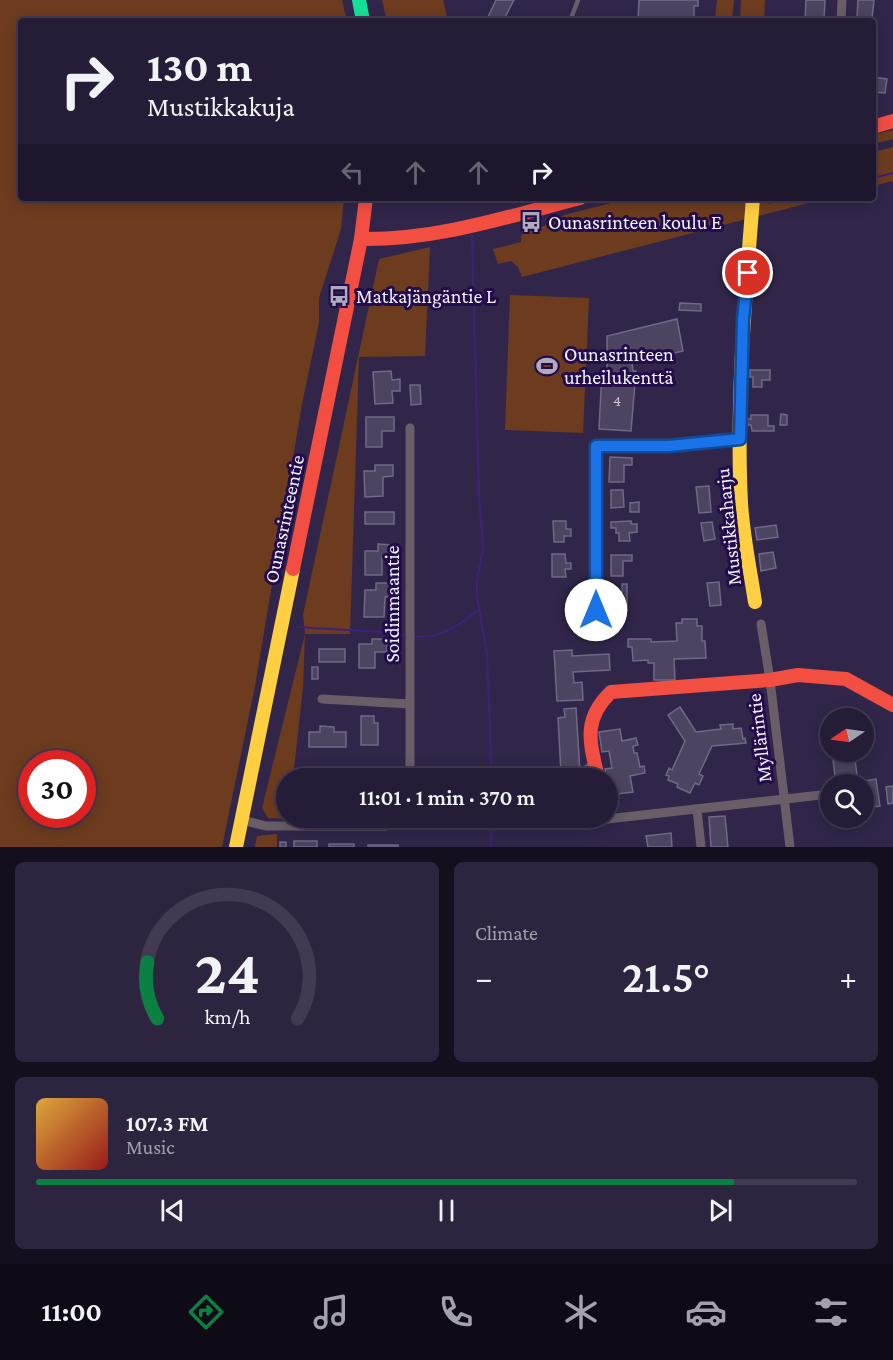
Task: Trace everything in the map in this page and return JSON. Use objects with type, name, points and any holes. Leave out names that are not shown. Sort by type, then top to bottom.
[{"type":"street","points":[[359,0],[362,18]]},
{"type":"street","points":[[841,18],[842,0]]},
{"type":"street","points":[[876,126],[893,121]]},
{"type":"street","name":"Ounasrinteentie","points":[[236,847],[361,239],[366,201]]},
{"type":"street","points":[[361,239],[421,236],[477,225],[569,201]]},
{"type":"street","name":"Mustikkaharju","points":[[753,201],[743,319],[740,439],[741,505],[755,602]]},
{"type":"street","name":"Soidinmaantie","points":[[410,428],[410,768]]},
{"type":"street","points":[[596,610],[596,446],[669,446],[740,439]]},
{"type":"street","name":"Myllärintie","points":[[761,624],[790,847]]},
{"type":"street","points":[[596,768],[592,735],[593,716],[598,706],[611,692],[770,680],[798,675],[846,679],[893,705]]},
{"type":"street","points":[[322,699],[410,704]]},
{"type":"street","points":[[589,768],[595,763]]},
{"type":"street","points":[[618,817],[820,795]]},
{"type":"street","points":[[697,809],[700,847]]},
{"type":"street","points":[[242,820],[276,826]]},
{"type":"lane","points":[[571,18],[578,0]]},
{"type":"shaded area","points":[[0,0],[342,0],[346,18],[18,18],[18,201],[344,201],[341,229],[319,298],[319,323],[302,404],[255,686],[222,847],[0,847]]},
{"type":"shaded area","points":[[382,0],[443,0],[447,18],[386,18]]},
{"type":"shaded area","points":[[717,0],[734,0],[732,18],[715,18]]},
{"type":"shaded area","points":[[741,0],[765,0],[764,18],[740,18]]},
{"type":"shaded area","points":[[893,130],[893,139],[876,143],[876,134]]},
{"type":"shaded area","points":[[893,147],[893,181],[876,185],[876,151]]},
{"type":"shaded area","points":[[619,201],[816,201],[522,277],[518,267],[511,261],[498,264],[493,249],[521,242],[522,231],[544,226],[564,215]]},
{"type":"shaded area","points":[[430,247],[425,356],[359,357],[350,634],[305,634],[303,615],[379,259]]},
{"type":"shaded area","name":"Ounasrinteen urheilukenttä","points":[[510,295],[589,298],[583,433],[505,430]]},
{"type":"shaded area","points":[[305,634],[303,687],[294,768],[276,768],[276,818],[268,818],[262,808]]},
{"type":"shaded area","points":[[277,834],[277,847],[255,847],[257,836]]},
{"type":"building","points":[[496,0],[514,0],[505,18],[487,18]]},
{"type":"building","points":[[639,0],[698,0],[698,6],[694,6],[694,18],[638,18]]},
{"type":"building","points":[[806,0],[825,0],[824,18],[805,18]]},
{"type":"building","points":[[858,0],[874,0],[872,18],[857,18]]},
{"type":"building","points":[[876,77],[887,79],[885,93],[876,92]]},
{"type":"building","points":[[680,303],[701,304],[701,311],[679,310]]},
{"type":"building","points":[[677,319],[683,351],[632,363],[633,371],[636,371],[631,431],[599,429],[602,371],[607,371],[607,336]]},
{"type":"building","points":[[750,370],[770,370],[770,380],[762,380],[762,387],[753,387]]},
{"type":"building","points":[[391,371],[392,380],[400,379],[400,391],[392,391],[393,403],[375,404],[373,372]]},
{"type":"building","points":[[410,385],[420,385],[421,404],[411,405]]},
{"type":"building","points":[[781,414],[787,415],[787,425],[780,425]]},
{"type":"building","points":[[751,415],[768,415],[768,426],[774,426],[774,431],[752,431],[747,419],[751,419]]},
{"type":"building","points":[[366,417],[394,417],[394,431],[382,431],[382,447],[366,447]]},
{"type":"building","points":[[610,457],[632,458],[632,465],[624,465],[624,482],[609,482]]},
{"type":"building","points":[[375,465],[393,465],[393,476],[383,477],[383,496],[365,497],[364,471],[375,471]]},
{"type":"building","points":[[709,486],[711,512],[699,513],[696,487]]},
{"type":"building","points":[[611,490],[623,490],[624,507],[611,508]]},
{"type":"building","points":[[639,502],[639,512],[630,512],[630,503]]},
{"type":"building","points":[[365,512],[394,512],[394,524],[365,524]]},
{"type":"building","points":[[553,521],[566,521],[566,529],[571,529],[571,536],[564,536],[564,542],[554,542]]},
{"type":"building","points":[[631,521],[631,524],[637,524],[637,532],[629,533],[630,541],[619,541],[619,533],[616,533],[616,528],[611,528],[611,522]]},
{"type":"building","points":[[712,522],[715,539],[704,541],[701,523]]},
{"type":"building","points":[[776,525],[778,537],[757,540],[755,528]]},
{"type":"building","points":[[378,544],[392,545],[392,557],[382,557],[382,575],[365,575],[365,551],[378,551]]},
{"type":"building","points":[[773,552],[776,568],[761,571],[759,554]]},
{"type":"building","points":[[552,554],[565,554],[566,563],[571,563],[571,569],[565,569],[566,577],[552,577]]},
{"type":"building","points":[[611,555],[632,555],[632,561],[623,561],[623,576],[611,576]]},
{"type":"building","points":[[719,582],[721,605],[710,606],[707,583]]},
{"type":"building","points":[[376,583],[393,583],[393,597],[385,597],[384,617],[364,617],[365,590],[376,590]]},
{"type":"building","points":[[622,584],[627,584],[627,610],[615,610],[615,592],[622,592]]},
{"type":"building","points":[[682,619],[697,619],[697,626],[702,626],[702,641],[705,641],[706,658],[674,659],[675,680],[654,680],[654,663],[648,663],[648,660],[633,661],[632,647],[628,647],[628,639],[651,639],[651,642],[677,641],[676,623],[682,623]]},
{"type":"building","points":[[372,639],[387,639],[387,652],[375,652],[375,668],[359,668],[359,644],[372,644]]},
{"type":"building","points":[[319,649],[345,649],[345,662],[319,662]]},
{"type":"building","points":[[572,650],[572,656],[609,654],[610,670],[573,672],[574,683],[582,682],[583,700],[557,701],[554,651]]},
{"type":"building","points":[[312,667],[318,667],[318,679],[312,679]]},
{"type":"building","points":[[680,707],[696,732],[721,729],[720,725],[733,724],[733,729],[741,728],[746,743],[712,746],[699,774],[703,776],[699,785],[695,783],[690,793],[677,787],[678,784],[668,780],[669,776],[666,775],[669,768],[672,770],[685,741],[668,715]]},
{"type":"building","points":[[576,708],[580,768],[561,768],[558,718],[565,717],[564,709]]},
{"type":"building","points":[[361,716],[374,716],[374,723],[378,723],[378,745],[361,745]]},
{"type":"building","points":[[320,726],[334,727],[334,732],[346,732],[346,747],[309,747],[309,732],[320,732]]},
{"type":"building","points":[[620,729],[622,741],[636,738],[638,745],[633,746],[634,753],[637,753],[640,767],[644,766],[645,773],[630,776],[633,792],[618,794],[618,768],[612,768],[609,751],[602,752],[599,732]]},
{"type":"building","points":[[833,762],[855,762],[857,774],[835,774]]},
{"type":"building","points":[[874,779],[876,779],[880,806],[874,807]]},
{"type":"building","points":[[893,786],[893,803],[888,804],[886,787]]},
{"type":"building","points":[[725,816],[728,847],[711,847],[709,817]]},
{"type":"building","points":[[671,833],[672,847],[648,847],[646,836]]},
{"type":"building","points":[[294,841],[317,841],[317,847],[294,847]]},
{"type":"building","points":[[280,842],[286,842],[286,847],[280,847]]},
{"type":"building","points":[[329,844],[354,844],[354,847],[329,847]]},
{"type":"building","points":[[368,845],[398,845],[398,847],[368,847]]},
{"type":"waterway","points":[[876,177],[893,173]]},
{"type":"waterway","points":[[769,203],[777,201]]},
{"type":"waterway","points":[[472,235],[479,496],[483,547],[477,581],[477,597],[487,653],[492,768]]},
{"type":"waterway","points":[[412,636],[439,634],[478,610]]},
{"type":"waterway","points":[[298,627],[406,635]]},
{"type":"waterway","points":[[491,847],[492,828]]},
{"type":"traffic: fast","points":[[359,0],[362,18]]},
{"type":"traffic: slow","points":[[753,201],[742,350],[740,465],[743,528],[755,602]]},
{"type":"traffic: slow","points":[[236,847],[293,569]]},
{"type":"traffic: jam","points":[[876,126],[893,121]]},
{"type":"traffic: jam","points":[[293,569],[361,239],[366,201]]},
{"type":"traffic: jam","points":[[361,239],[417,236],[472,226],[569,201]]},
{"type":"traffic: jam","points":[[596,768],[591,742],[592,722],[602,702],[611,692],[770,680],[798,675],[846,679],[893,705]]},
{"type":"place","name":"Ounasrinteen koulu E","points":[[531,222]]},
{"type":"place","name":"Matkajängäntie L","points":[[339,296]]},
{"type":"place","name":"Ounasrinteen urheilukenttä","points":[[547,366]]},
{"type":"route","points":[[596,610],[596,446],[669,446],[740,439],[743,319],[748,273]]}]
